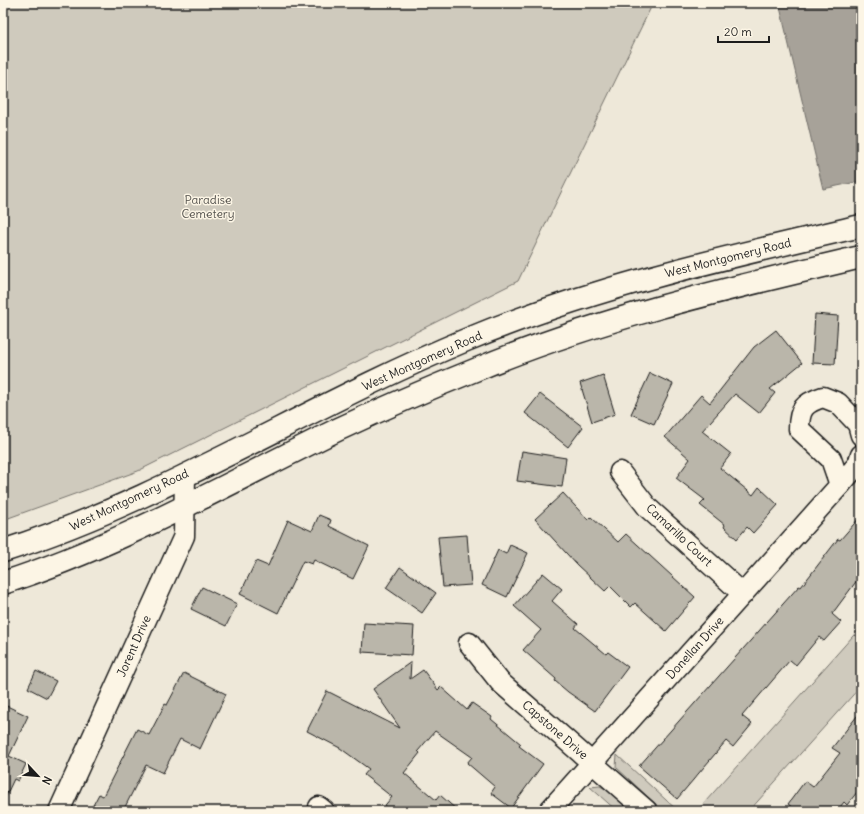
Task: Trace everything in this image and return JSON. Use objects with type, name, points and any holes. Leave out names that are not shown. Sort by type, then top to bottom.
[{"type":"main road","name":"West Montgomery Road","points":[[3,551],[102,515],[326,404],[463,341],[534,312],[616,286],[861,226]]},
{"type":"main road","points":[[3,583],[40,571],[108,543],[341,429],[476,369],[626,315],[715,291],[861,257]]},
{"type":"street","points":[[840,485],[831,459],[798,429],[799,414],[809,402],[823,397],[838,403],[858,424],[861,435]]},
{"type":"street","name":"Donellan Drive","points":[[549,811],[840,485],[858,464],[861,455]]},
{"type":"street","name":"Camarillo Court","points":[[620,472],[648,508],[743,594]]},
{"type":"street","name":"Jorent Drive","points":[[59,811],[184,536],[185,475]]},
{"type":"street","name":"Capstone Drive","points":[[469,643],[500,682],[647,811]]},
{"type":"green space","name":"Paradise Cemetery","points":[[3,3],[653,3],[518,281],[138,471],[3,520]]},
{"type":"green space","points":[[861,627],[861,686],[749,811],[697,811]]},
{"type":"green space","points":[[617,755],[678,811],[663,811],[616,767]]},
{"type":"green space","points":[[600,786],[609,791],[631,811],[617,811],[590,787]]},
{"type":"shaded area","points":[[779,3],[861,3],[861,181],[823,189]]},
{"type":"building","points":[[815,314],[838,316],[835,364],[812,363]]},
{"type":"building","points":[[776,330],[802,363],[770,389],[775,393],[759,413],[735,394],[702,431],[731,454],[720,468],[753,495],[759,487],[778,505],[753,533],[747,527],[737,539],[724,527],[725,525],[700,505],[705,500],[676,478],[690,459],[665,437],[701,395],[710,403],[754,347]]},
{"type":"building","points":[[650,373],[673,384],[654,424],[631,414]]},
{"type":"building","points":[[603,375],[615,414],[592,422],[580,383]]},
{"type":"building","points":[[540,394],[583,427],[568,447],[525,413]]},
{"type":"building","points":[[522,451],[566,458],[562,487],[517,481]]},
{"type":"building","points":[[563,493],[588,520],[591,517],[618,542],[626,534],[695,597],[666,631],[635,603],[631,607],[610,586],[605,591],[577,565],[535,519]]},
{"type":"building","points":[[319,515],[331,520],[329,526],[369,546],[353,579],[314,560],[312,564],[303,561],[278,613],[240,594],[256,561],[268,566],[288,520],[312,531]]},
{"type":"building","points":[[861,516],[861,575],[832,614],[841,622],[824,641],[819,637],[796,665],[790,660],[742,716],[752,724],[733,747],[726,741],[677,799],[639,766],[799,586],[801,587],[838,539],[840,540]]},
{"type":"building","points":[[467,535],[471,585],[443,587],[438,537]]},
{"type":"building","points":[[510,545],[528,553],[507,597],[482,585],[498,550],[506,554]]},
{"type":"building","points":[[400,567],[436,593],[422,613],[386,588]]},
{"type":"building","points":[[543,573],[562,589],[552,601],[578,624],[575,628],[606,654],[608,652],[628,667],[595,711],[555,681],[556,679],[523,650],[541,630],[514,606]]},
{"type":"building","points":[[202,587],[237,604],[226,626],[191,609]]},
{"type":"building","points":[[364,623],[414,626],[412,655],[362,652]]},
{"type":"building","points":[[411,662],[410,679],[423,670],[438,690],[441,687],[467,710],[472,703],[492,717],[491,719],[521,744],[519,746],[543,764],[511,808],[491,793],[495,787],[467,763],[472,757],[435,731],[418,751],[420,753],[404,773],[436,800],[440,795],[458,811],[380,811],[392,797],[364,775],[369,769],[340,748],[307,731],[327,691],[400,728],[373,689]]},
{"type":"building","points":[[36,671],[56,681],[47,698],[28,688]]},
{"type":"building","points":[[184,673],[226,694],[200,749],[180,739],[163,773],[146,765],[123,811],[90,811],[99,794],[103,796],[137,729],[149,735],[165,704],[167,705]]},
{"type":"building","points":[[7,706],[28,716],[9,756],[26,764],[18,781],[14,779],[3,802],[3,714]]},
{"type":"building","points":[[861,711],[861,787],[847,805],[844,802],[837,811],[797,811],[788,804],[805,781],[813,787],[840,753],[832,748]]}]
